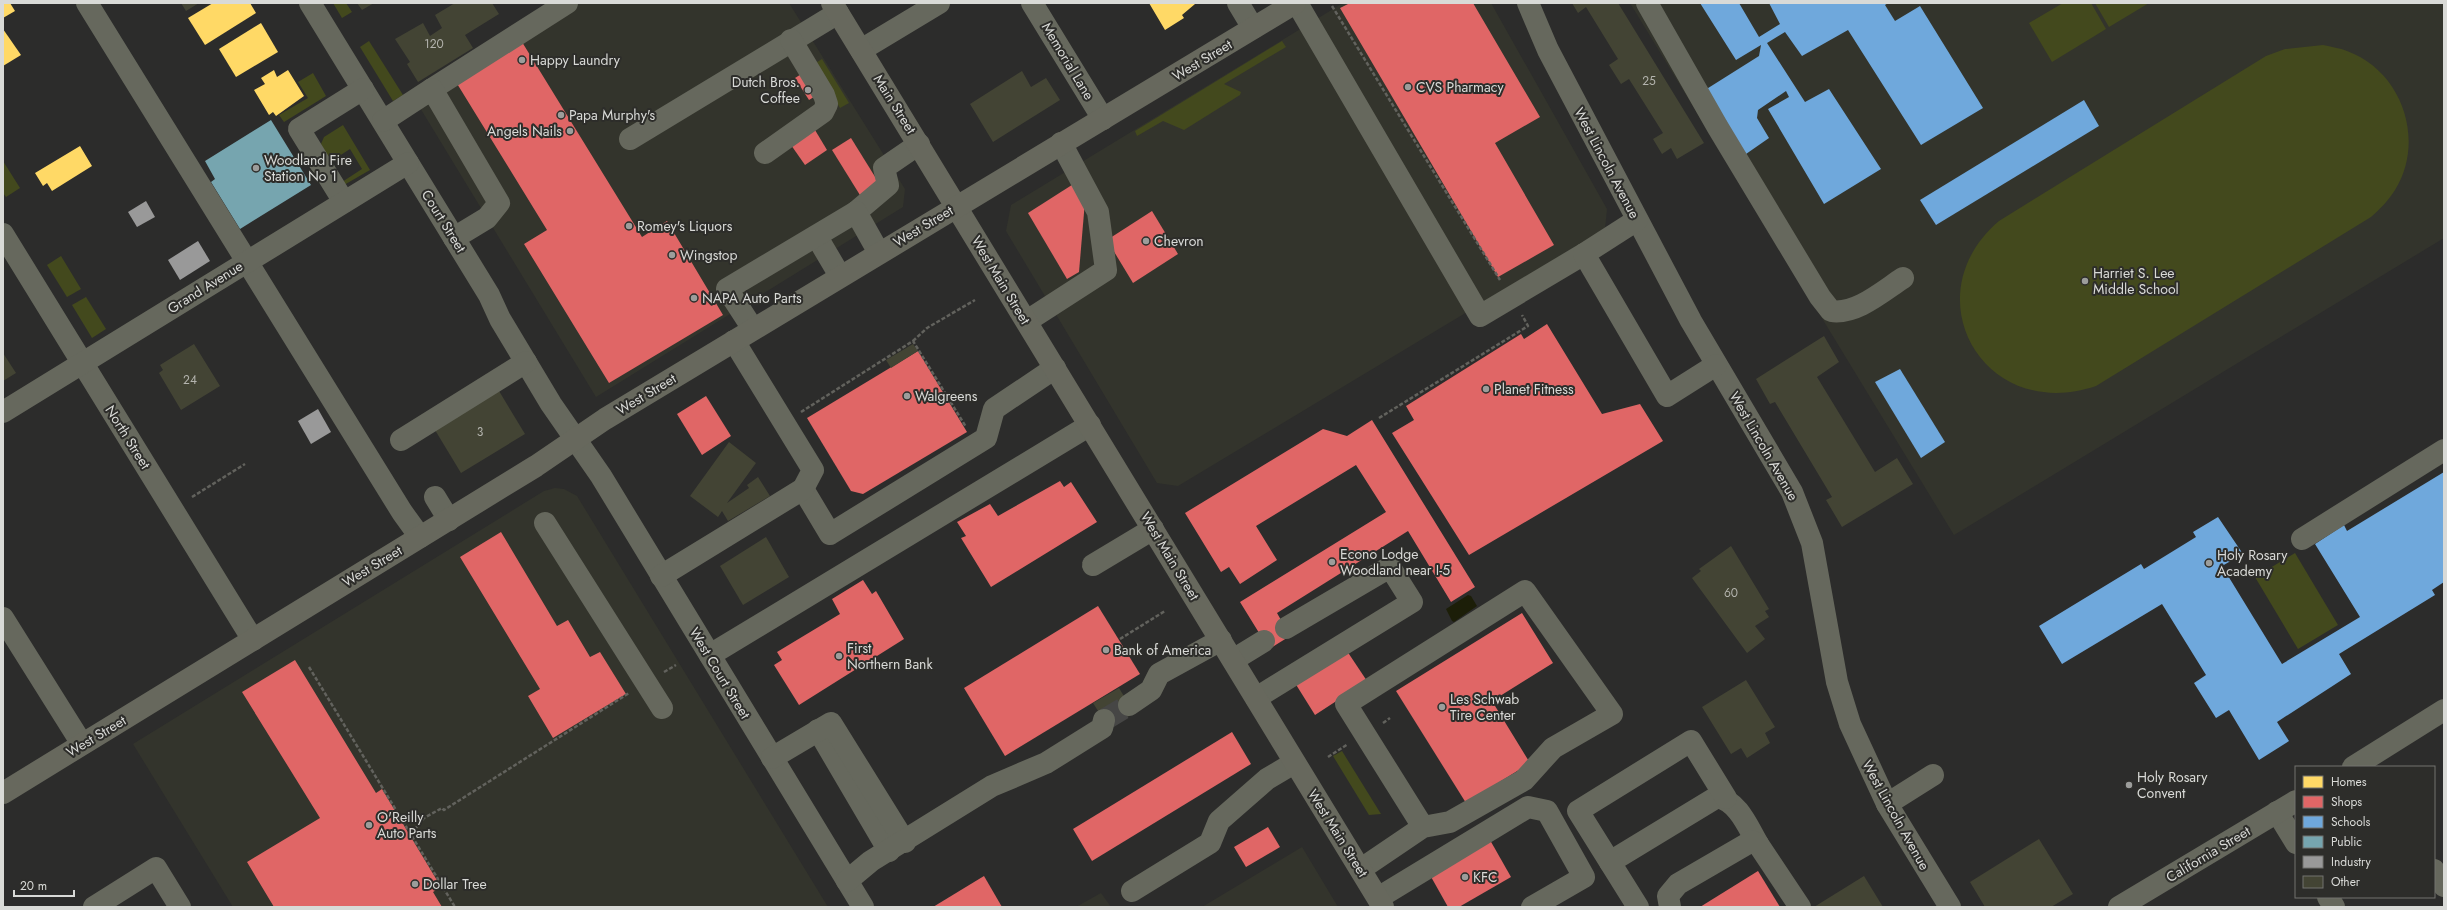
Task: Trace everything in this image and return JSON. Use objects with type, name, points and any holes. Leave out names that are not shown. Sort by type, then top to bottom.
[{"type":"main road","name":"West Street","points":[[3,792],[449,520],[605,419],[840,276],[1296,3]]},
{"type":"main road","name":"Main Street","points":[[835,8],[957,206]]},
{"type":"main road","name":"West Main Street","points":[[957,206],[1221,640],[1294,763],[1381,903]]},
{"type":"street","points":[[87,3],[402,512],[420,537]]},
{"type":"street","name":"Court Street","points":[[310,3],[454,238],[526,362],[576,439]]},
{"type":"street","points":[[383,121],[567,3]]},
{"type":"street","points":[[861,50],[939,3]]},
{"type":"street","name":"Memorial Lane","points":[[1032,3],[1103,119]]},
{"type":"street","points":[[1238,3],[1253,28]]},
{"type":"street","points":[[1296,3],[1480,316],[1638,220]]},
{"type":"street","name":"West Lincoln Avenue","points":[[1528,3],[1548,50],[1716,365],[1792,492],[1803,518],[1820,574],[1830,645],[1844,702],[1860,749],[1887,804],[1950,907]]},
{"type":"street","points":[[1647,3],[1717,126],[1820,297],[1831,311],[1840,312],[1858,306],[1903,278]]},
{"type":"street","points":[[630,139],[791,40],[835,8]]},
{"type":"street","points":[[765,154],[823,112],[827,104],[824,94],[791,40]]},
{"type":"street","points":[[432,89],[499,203],[487,218],[454,238]]},
{"type":"street","points":[[344,202],[293,133],[363,90]]},
{"type":"street","points":[[1026,321],[1106,270],[1098,212],[1061,143]]},
{"type":"street","points":[[753,329],[727,289],[817,237],[856,212],[888,185],[884,168],[919,144]]},
{"type":"street","name":"Grand Avenue","points":[[3,412],[82,362],[408,163]]},
{"type":"street","points":[[856,212],[880,253]]},
{"type":"street","name":"North Street","points":[[3,234],[253,640]]},
{"type":"street","points":[[817,237],[840,276]]},
{"type":"street","points":[[1584,254],[1667,396],[1716,365]]},
{"type":"street","points":[[661,576],[803,489],[813,470],[734,341]]},
{"type":"street","points":[[401,440],[526,362]]},
{"type":"street","points":[[803,489],[830,534],[986,438],[994,409],[1055,368]]},
{"type":"street","points":[[710,655],[1090,425]]},
{"type":"street","name":"West Court Street","points":[[576,439],[710,655],[863,907]]},
{"type":"street","points":[[2302,539],[2444,450]]},
{"type":"street","points":[[435,497],[449,520]]},
{"type":"street","points":[[545,523],[662,708]]},
{"type":"street","points":[[1093,565],[1153,529]]},
{"type":"street","points":[[1256,698],[1412,602],[1390,567],[1286,628]]},
{"type":"street","points":[[1361,869],[1423,827],[1450,822],[1524,780],[1553,748],[1612,714],[1525,591],[1346,704],[1423,827]]},
{"type":"street","points":[[3,618],[82,744]]},
{"type":"street","points":[[1129,705],[1151,690],[1159,674],[1221,640]]},
{"type":"street","points":[[1233,660],[1264,641]]},
{"type":"street","points":[[2362,765],[2444,710]]},
{"type":"street","points":[[847,880],[897,846],[992,786],[1052,759],[1102,728],[1104,720]]},
{"type":"street","points":[[772,758],[831,723],[897,846]]},
{"type":"street","points":[[1638,907],[1578,811],[1691,741],[1726,798],[1737,809],[1758,844],[1800,907]]},
{"type":"street","points":[[1132,891],[1210,843],[1219,821],[1267,779],[1294,763]]},
{"type":"street","points":[[1887,804],[1933,775]]},
{"type":"street","points":[[1610,862],[1718,797],[1726,798]]},
{"type":"street","name":"California Street","points":[[2134,903],[2295,801]]},
{"type":"street","points":[[1381,903],[1528,807],[1547,811],[1584,877],[1532,907]]},
{"type":"street","points":[[2277,812],[2295,841]]},
{"type":"street","points":[[1644,907],[1660,897],[1669,901],[1678,884],[1752,841],[1758,844]]},
{"type":"street","points":[[94,907],[156,868],[180,907]]},
{"type":"street","points":[[2435,872],[2444,886]]},
{"type":"street","points":[[2329,898],[2334,907]]},
{"type":"path","points":[[796,415],[913,341],[927,328],[974,300]]},
{"type":"path","points":[[913,341],[968,430]]},
{"type":"path","points":[[192,498],[245,464]]},
{"type":"path","points":[[1120,639],[1165,611]]},
{"type":"path","points":[[411,834],[424,818],[442,808],[444,810],[676,665]]},
{"type":"path","points":[[309,667],[455,907]]},
{"type":"shaded area","points":[[553,3],[789,3],[905,189],[903,207],[596,397],[411,93]]},
{"type":"shaded area","points":[[1343,3],[1491,3],[1607,209],[1605,229],[1178,486],[1157,483],[1006,231],[1011,205]]},
{"type":"shaded area","name":"Harriet S. Lee Middle School","points":[[1630,3],[2444,3],[2444,238],[1954,535]]},
{"type":"shaded area","points":[[555,488],[564,489],[577,496],[828,907],[233,907],[133,744],[544,491]]},
{"type":"shaded area","points":[[1468,595],[1471,596],[1477,606],[1454,622],[1452,621],[1446,609]]},
{"type":"shaded area","points":[[1302,847],[1338,907],[1202,907]]},
{"type":"shaded area","points":[[1101,893],[1111,907],[1076,907]]},
{"type":"green space","points":[[333,3],[346,3],[352,12],[342,18]]},
{"type":"green space","points":[[2063,3],[2091,3],[2106,29],[2052,62],[2029,23]]},
{"type":"green space","points":[[2095,3],[2149,3],[2109,27]]},
{"type":"green space","points":[[369,41],[403,95],[393,101],[360,47]]},
{"type":"green space","points":[[1282,41],[1286,47],[1224,84],[1241,92],[1240,95],[1184,130],[1163,121],[1137,136],[1135,131]]},
{"type":"green space","points":[[2323,45],[2344,50],[2366,61],[2382,74],[2395,91],[2403,109],[2408,129],[2408,150],[2404,170],[2395,190],[2378,211],[2371,217],[2096,386],[2056,393],[2021,387],[1993,370],[1972,346],[1961,316],[1961,284],[1973,251],[1999,221],[2266,56],[2285,49]]},
{"type":"green space","points":[[822,59],[849,103],[840,108],[814,64]]},
{"type":"green space","points":[[313,73],[326,96],[284,122],[279,115],[308,98],[298,82]]},
{"type":"green space","points":[[343,125],[370,170],[344,185],[342,182],[362,169],[350,149],[330,162],[321,144],[324,137]]},
{"type":"green space","points":[[3,161],[20,188],[6,197],[3,193]]},
{"type":"green space","points":[[61,256],[81,289],[67,297],[47,265]]},
{"type":"green space","points":[[86,297],[106,329],[92,338],[72,305]]},
{"type":"green space","points":[[2295,553],[2338,625],[2298,649],[2255,577]]},
{"type":"green space","points":[[1342,751],[1381,814],[1369,815],[1333,756]]},
{"type":"building: Homes","points":[[3,3],[10,3],[15,11],[3,18]]},
{"type":"building: Homes","points":[[213,3],[250,3],[256,13],[205,45],[188,18]]},
{"type":"building: Homes","points":[[1149,3],[1195,4],[1182,15],[1184,18],[1165,30]]},
{"type":"building: Homes","points":[[261,23],[278,52],[236,77],[219,49]]},
{"type":"building: Homes","points":[[3,29],[21,55],[3,66]]},
{"type":"building: Homes","points":[[274,70],[277,77],[288,70],[304,96],[276,116],[273,112],[269,115],[254,90],[265,84],[261,78]]},
{"type":"building: Homes","points":[[80,146],[92,166],[52,191],[47,183],[43,186],[35,173]]},
{"type":"building: Shops","points":[[1350,3],[1473,3],[1540,117],[1495,143],[1554,245],[1498,277],[1340,8]]},
{"type":"building: Shops","points":[[522,42],[642,237],[667,221],[723,315],[609,383],[524,244],[547,230],[456,82]]},
{"type":"building: Shops","name":"Dutch Bros. Coffee","points":[[803,73],[817,95],[809,100],[795,78]]},
{"type":"building: Shops","points":[[815,130],[827,150],[805,165],[791,145]]},
{"type":"building: Shops","points":[[851,138],[882,188],[863,200],[832,150]]},
{"type":"building: Shops","points":[[1075,183],[1085,201],[1079,272],[1067,279],[1028,213]]},
{"type":"building: Shops","points":[[1152,211],[1178,254],[1133,283],[1107,240]]},
{"type":"building: Shops","points":[[1547,324],[1602,414],[1640,404],[1663,441],[1469,555],[1392,433],[1414,420],[1406,406],[1521,334],[1524,339]]},
{"type":"building: Shops","points":[[918,351],[967,432],[863,494],[851,491],[807,418]]},
{"type":"building: Shops","points":[[706,396],[731,436],[702,455],[677,414]]},
{"type":"building: Shops","points":[[1372,420],[1475,587],[1451,602],[1408,531],[1277,613],[1290,636],[1269,649],[1240,602],[1386,512],[1356,465],[1256,526],[1277,560],[1240,584],[1229,567],[1221,572],[1185,513],[1323,429],[1347,436]]},
{"type":"building: Shops","points":[[1060,481],[1064,487],[1071,482],[1097,522],[991,587],[961,538],[966,536],[957,522],[990,504],[998,516]]},
{"type":"building: Shops","points":[[501,532],[557,626],[568,620],[590,657],[600,652],[626,694],[553,738],[528,696],[540,689],[460,557]]},
{"type":"building: Shops","points":[[863,580],[872,594],[876,591],[904,639],[799,705],[774,665],[782,660],[777,652],[840,614],[832,599]]},
{"type":"building: Shops","points":[[1098,606],[1140,674],[1005,756],[964,688]]},
{"type":"building: Shops","points":[[1522,613],[1553,663],[1492,701],[1530,763],[1466,803],[1396,691]]},
{"type":"building: Shops","points":[[1347,651],[1367,681],[1315,715],[1295,683]]},
{"type":"building: Shops","points":[[295,660],[376,793],[382,789],[441,887],[433,892],[442,907],[274,907],[247,862],[320,818],[242,692]]},
{"type":"building: Shops","points":[[1232,732],[1251,764],[1092,861],[1073,829]]},
{"type":"building: Shops","points":[[1268,827],[1280,847],[1246,867],[1234,847]]},
{"type":"building: Shops","points":[[1490,840],[1511,877],[1459,907],[1448,907],[1430,875]]},
{"type":"building: Shops","points":[[1758,871],[1780,907],[1700,907]]},
{"type":"building: Shops","points":[[984,876],[1002,907],[933,907]]},
{"type":"building: Schools","points":[[1700,3],[1739,3],[1759,37],[1780,24],[1769,3],[1888,3],[1885,5],[1895,21],[1920,6],[1983,108],[1921,145],[1848,30],[1802,56],[1785,32],[1767,43],[1805,102],[1829,89],[1881,169],[1824,204],[1768,109],[1789,97],[1786,91],[1758,110],[1757,118],[1769,138],[1746,154],[1705,90],[1759,56],[1761,45],[1736,60]]},
{"type":"building: Schools","points":[[2084,100],[2099,126],[1936,225],[1920,200]]},
{"type":"building: Schools","points":[[1900,369],[1945,442],[1921,458],[1875,382]]},
{"type":"building: Schools","points":[[2444,472],[2444,582],[2432,590],[2435,595],[2339,654],[2351,674],[2277,722],[2289,741],[2259,760],[2229,710],[2216,718],[2194,683],[2206,675],[2162,604],[2062,664],[2039,626],[2141,564],[2144,569],[2196,537],[2193,532],[2218,517],[2243,554],[2222,566],[2282,664],[2360,617],[2315,544],[2344,525],[2347,531]]},
{"type":"building: Public","points":[[271,120],[311,185],[240,229],[211,182],[215,179],[205,161]]},
{"type":"building: Industry","points":[[146,201],[155,217],[137,227],[128,212]]},
{"type":"building: Industry","points":[[198,241],[210,261],[180,280],[168,260]]},
{"type":"building: Industry","points":[[318,409],[331,432],[311,444],[298,421]]},
{"type":"building: Other","points":[[181,3],[199,3],[186,11]]},
{"type":"building: Other","points":[[357,3],[374,3],[362,10]]},
{"type":"building: Other","points":[[455,3],[492,3],[499,14],[465,35],[473,48],[418,82],[407,64],[410,62],[395,39],[423,23],[430,36],[442,28],[435,15]]},
{"type":"building: Other","points":[[1572,3],[1618,3],[1704,143],[1677,159],[1671,148],[1662,154],[1653,139],[1663,133],[1629,79],[1621,84],[1609,65],[1618,59],[1586,7],[1578,13]]},
{"type":"building: Other","points":[[1022,71],[1031,87],[1046,78],[1060,100],[993,142],[970,104]]},
{"type":"building: Other","points":[[1824,336],[1839,362],[1817,377],[1875,472],[1897,458],[1913,484],[1842,527],[1826,500],[1832,497],[1775,402],[1770,404],[1756,379]]},
{"type":"building: Other","points":[[194,344],[220,386],[181,410],[159,373],[163,370],[160,365]]},
{"type":"building: Other","points":[[913,344],[918,351],[891,368],[886,360]]},
{"type":"building: Other","points":[[3,353],[16,373],[3,381]]},
{"type":"building: Other","points":[[499,391],[525,434],[461,473],[435,430]]},
{"type":"building: Other","points":[[729,442],[756,463],[727,503],[749,488],[747,485],[758,477],[770,496],[728,521],[722,511],[718,517],[690,496]]},
{"type":"building: Other","points":[[766,537],[789,577],[743,605],[720,566]]},
{"type":"building: Other","points":[[1731,546],[1769,609],[1765,611],[1769,617],[1755,626],[1765,639],[1747,653],[1692,578],[1701,571],[1699,569]]},
{"type":"building: Other","points":[[1746,680],[1775,727],[1765,733],[1770,743],[1747,758],[1741,748],[1731,754],[1702,707]]},
{"type":"building: Other","points":[[1119,688],[1134,713],[1109,728],[1093,703]]},
{"type":"building: Other","points":[[2039,839],[2073,894],[2051,907],[1985,907],[1970,882]]},
{"type":"building: Other","points":[[1864,876],[1883,907],[1814,907]]},
{"type":"tunnel","points":[[1104,720],[1129,705]]},
{"type":"place","name":"Happy Laundry","points":[[522,60]]},
{"type":"place","name":"CVS Pharmacy","points":[[1408,87]]},
{"type":"place","name":"Dutch Bros. Coffee","points":[[808,90]]},
{"type":"place","name":"Papa Murphy's","points":[[561,115]]},
{"type":"place","name":"Angels Nails","points":[[570,131]]},
{"type":"place","name":"Woodland Fire Station No 1","points":[[256,168]]},
{"type":"place","name":"Romey's Liquors","points":[[629,226]]},
{"type":"place","name":"Chevron","points":[[1146,241]]},
{"type":"place","name":"Wingstop","points":[[672,255]]},
{"type":"place","name":"Harriet S. Lee Middle School","points":[[2085,281]]},
{"type":"place","name":"NAPA Auto Parts","points":[[694,298]]},
{"type":"place","name":"Planet Fitness","points":[[1486,389]]},
{"type":"place","name":"Walgreens","points":[[907,396]]},
{"type":"place","name":"Econo Lodge Woodland near I-5","points":[[1332,562]]},
{"type":"place","name":"Holy Rosary Academy","points":[[2209,563]]},
{"type":"place","name":"Bank of America","points":[[1106,650]]},
{"type":"place","name":"First Northern Bank","points":[[839,656]]},
{"type":"place","name":"Les Schwab Tire Center","points":[[1442,707]]},
{"type":"place","name":"Holy Rosary Convent","points":[[2129,785]]},
{"type":"place","name":"O'Reilly Auto Parts","points":[[369,825]]},
{"type":"place","name":"KFC","points":[[1465,877]]},
{"type":"place","name":"Dollar Tree","points":[[415,884]]}]
